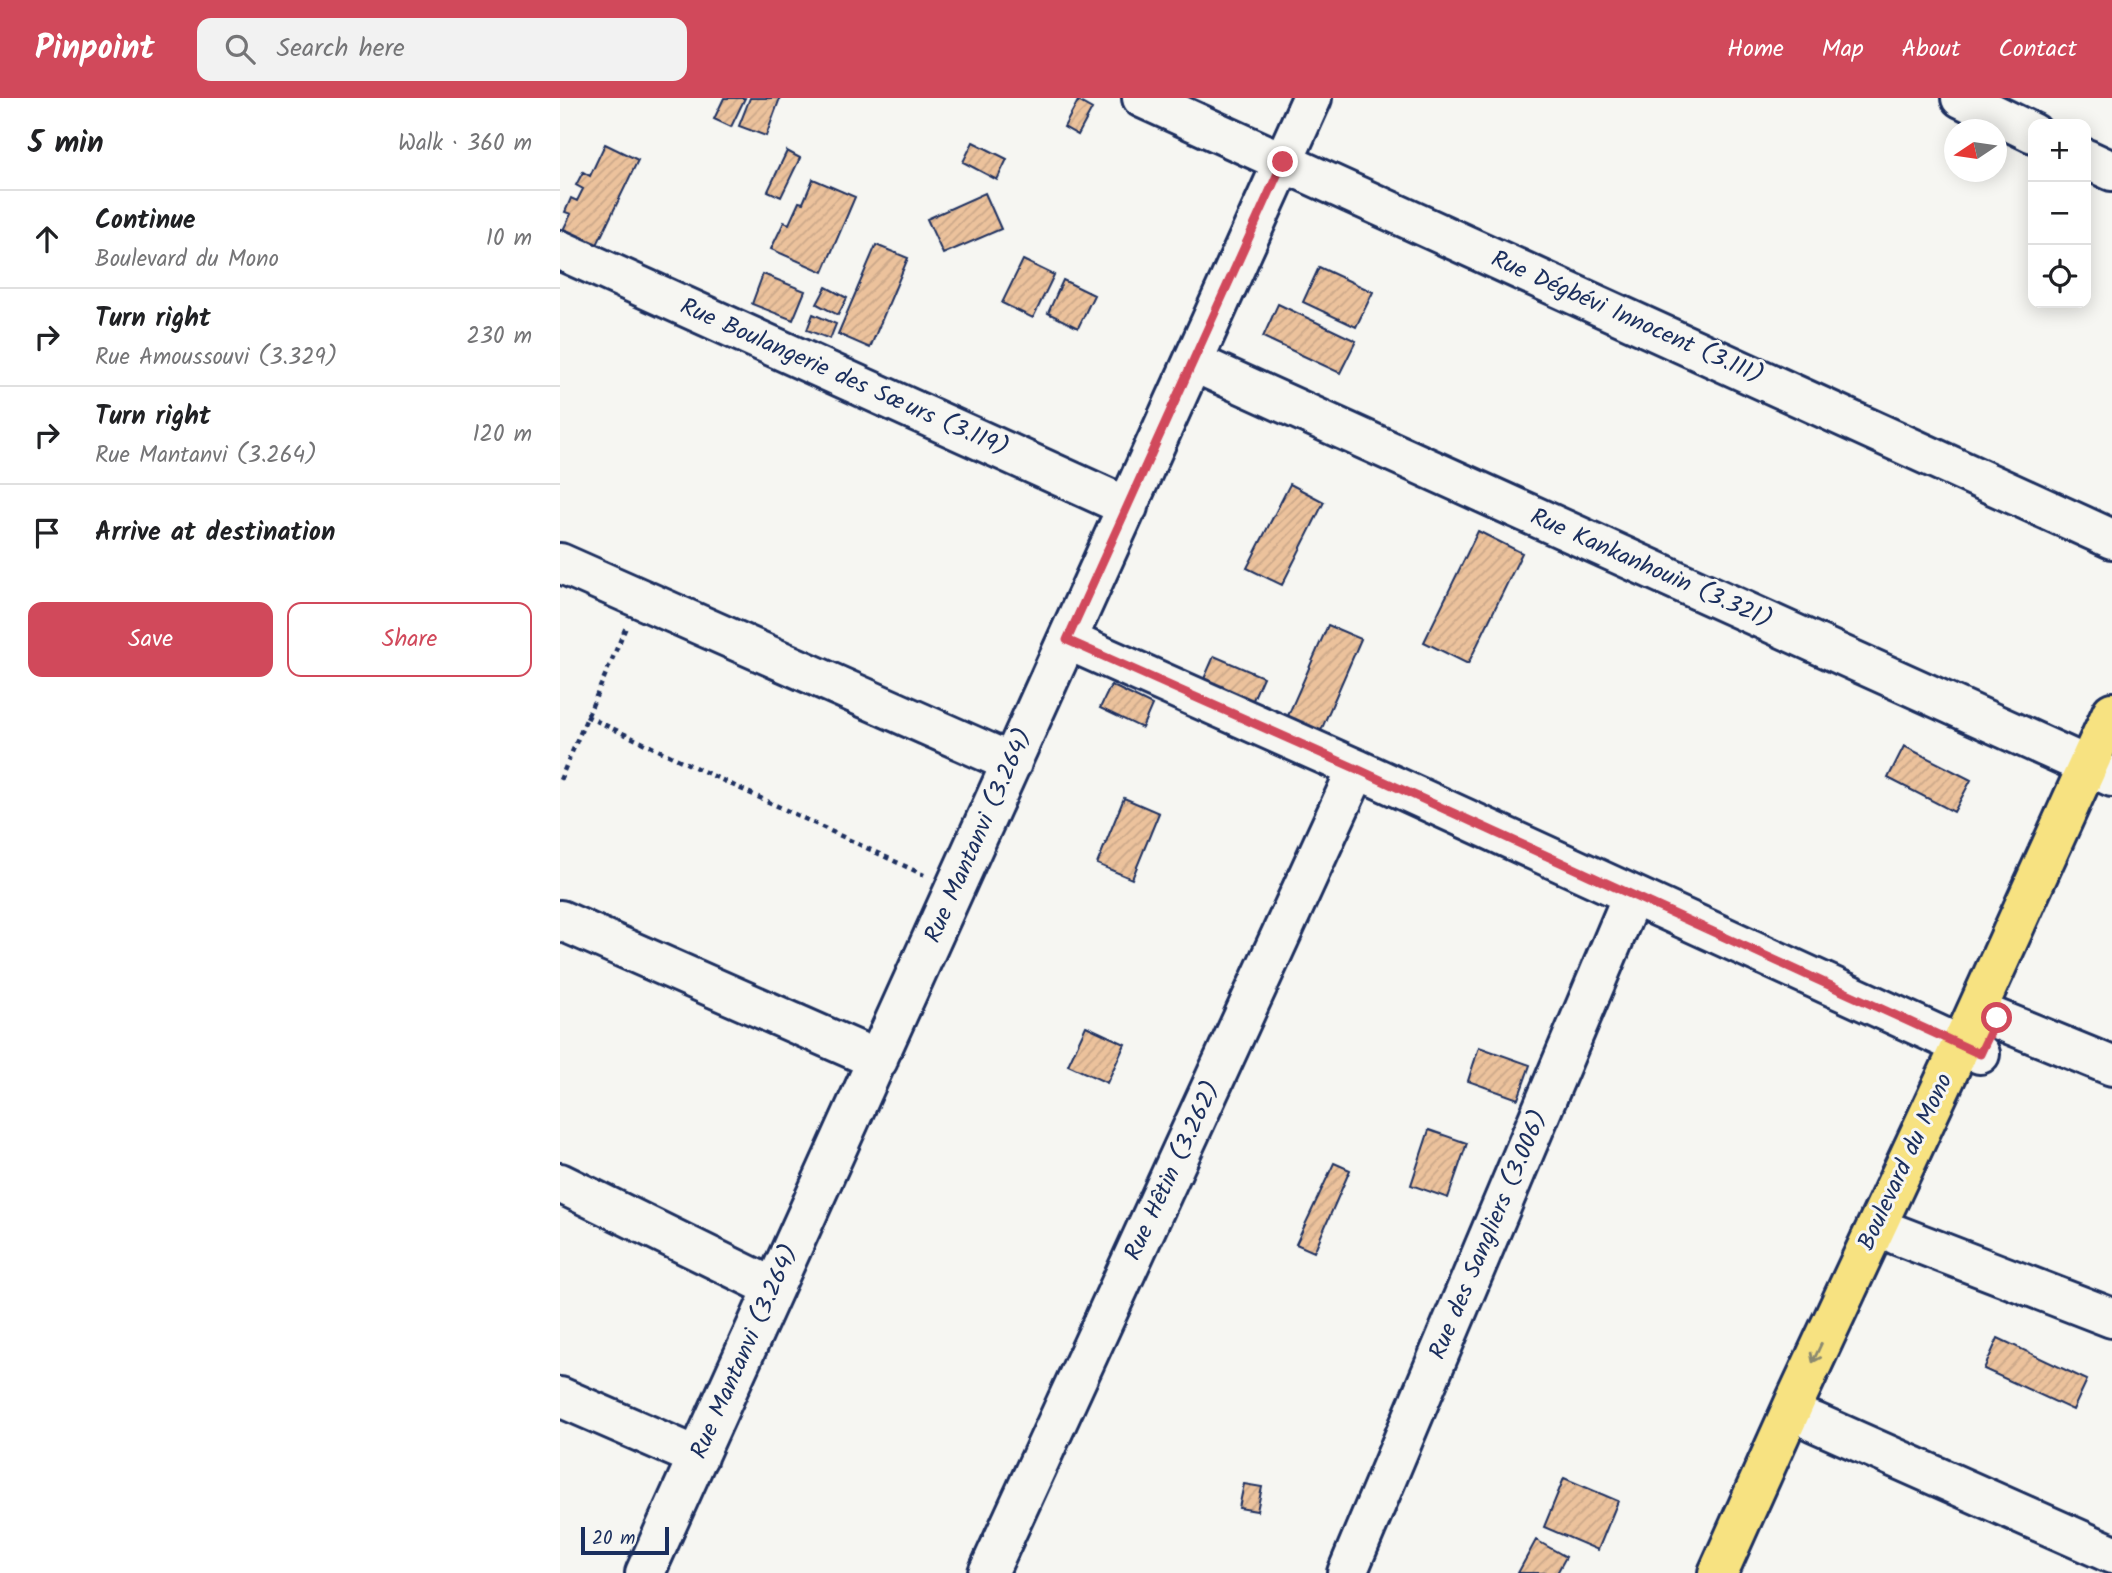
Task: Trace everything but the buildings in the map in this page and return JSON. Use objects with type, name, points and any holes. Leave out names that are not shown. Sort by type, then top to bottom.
[{"type":"main road","name":"Boulevard du Mono","points":[[1745,1573],[1897,1235],[1970,1050],[1997,1018],[2105,773],[2112,712]]},
{"type":"main road","name":"Boulevard du Mono","points":[[1718,1573],[1796,1399],[2105,773]]},
{"type":"street","name":"Rue Dégbévi Innocent (3.111)","points":[[1142,98],[2112,539]]},
{"type":"street","name":"Rue Mantanvi (3.264)","points":[[645,1573],[1312,98]]},
{"type":"street","points":[[1961,98],[2028,131]]},
{"type":"street","points":[[2091,162],[2112,172]]},
{"type":"street","name":"Rue Boulangerie des Sœurs (3.119)","points":[[560,250],[1128,507]]},
{"type":"street","name":"Rue Kankanhouin (3.321)","points":[[1193,362],[2105,773]]},
{"type":"street","points":[[560,563],[1012,763]]},
{"type":"street","points":[[1067,640],[1357,769],[1970,1050]]},
{"type":"street","name":"Rue Hêtin (3.262)","points":[[988,1573],[1357,769]]},
{"type":"street","name":"Rue des Sangliers (3.006)","points":[[1347,1573],[1632,896]]},
{"type":"street","points":[[560,920],[878,1060]]},
{"type":"street","points":[[1997,1018],[2112,1066]]},
{"type":"street","points":[[560,1183],[774,1288]]},
{"type":"street","points":[[1897,1235],[2112,1318]]},
{"type":"street","points":[[560,1397],[698,1457]]},
{"type":"street","points":[[1814,1422],[2112,1555]]},
{"type":"path","points":[[560,780],[639,597]]},
{"type":"path","points":[[586,716],[954,890]]},
{"type":"route","points":[[1283,162],[1067,640],[1357,769],[1980,1054],[1997,1018]]}]
